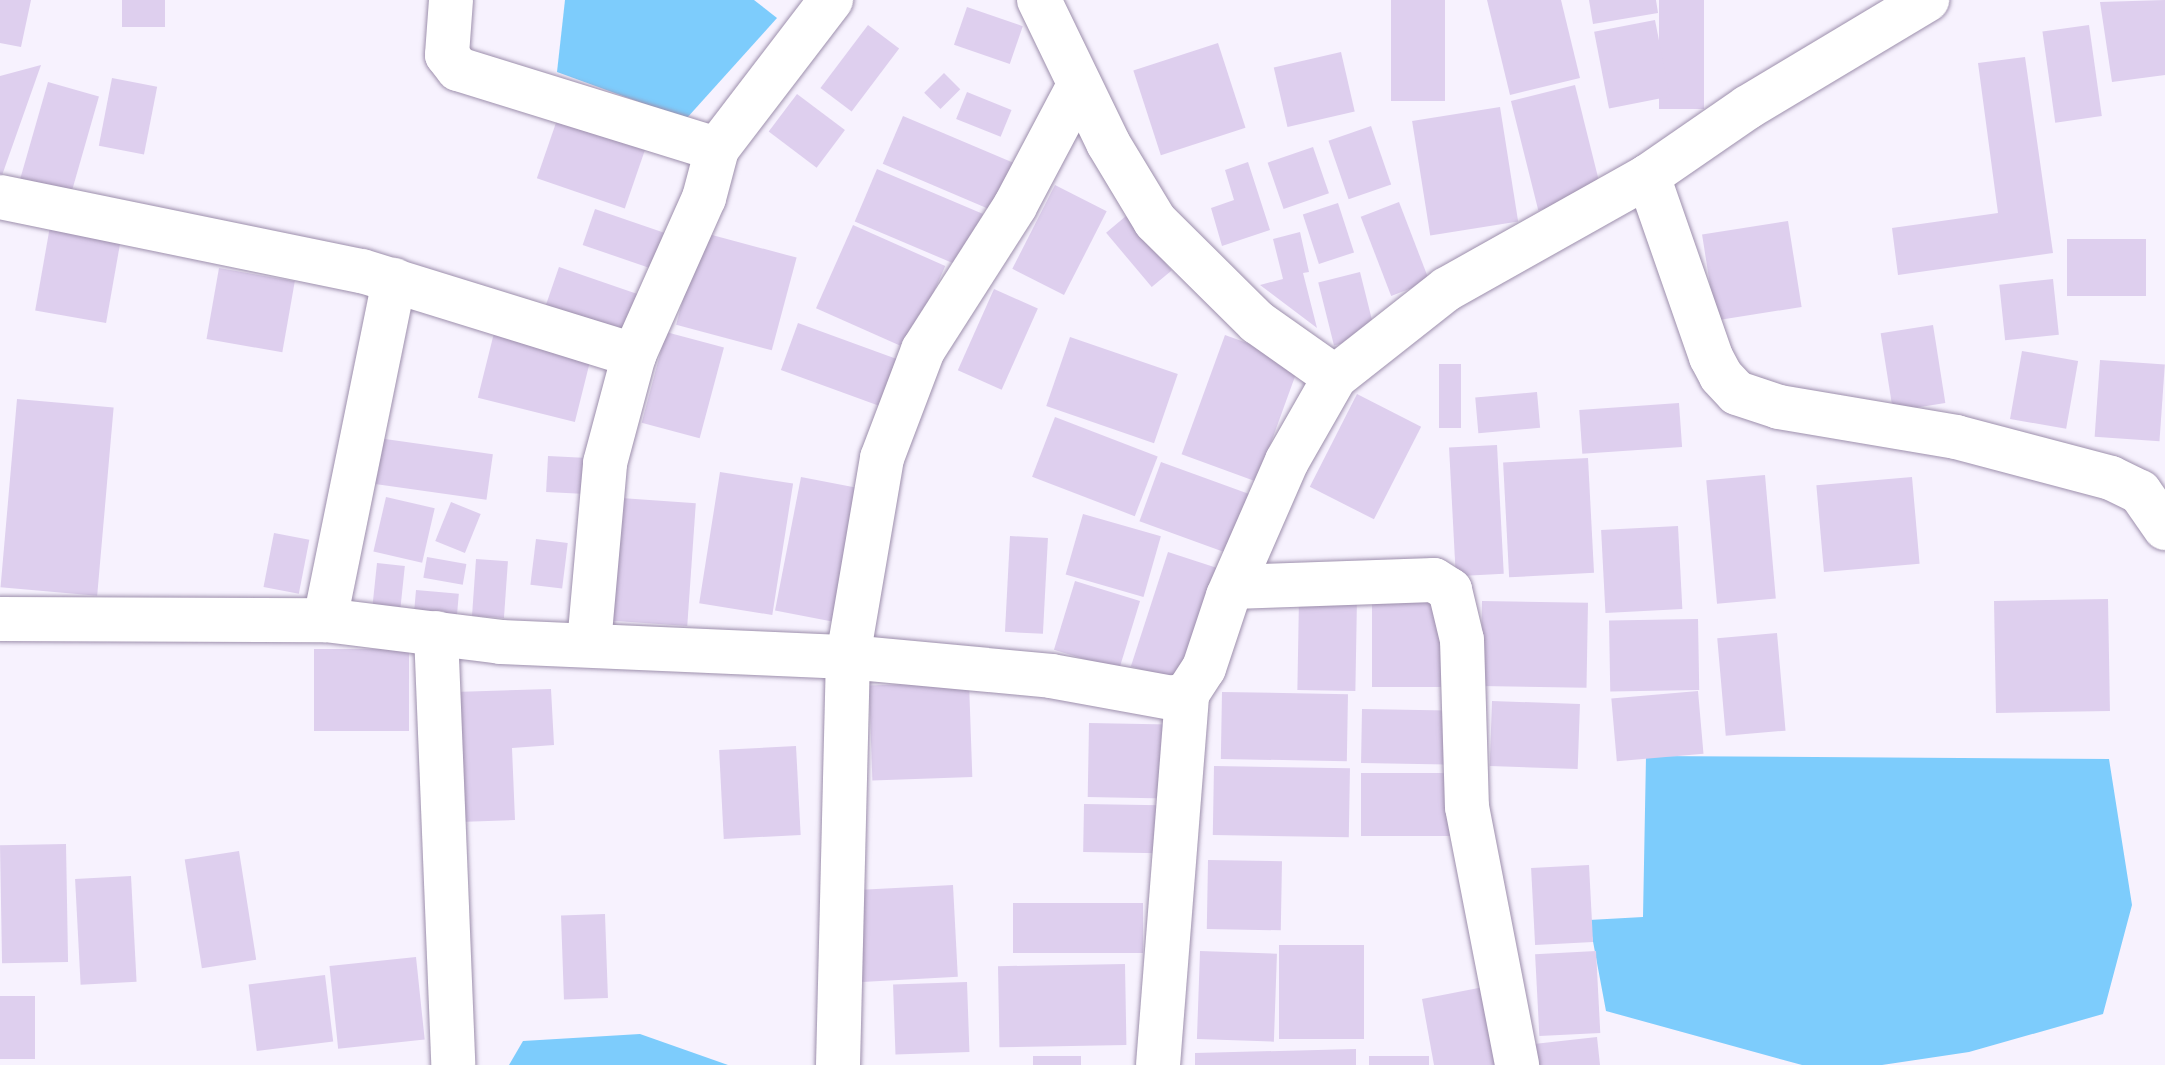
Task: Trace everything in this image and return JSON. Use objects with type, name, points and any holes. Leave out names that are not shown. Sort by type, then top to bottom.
[{"type":"street","points":[[451,0],[447,55],[458,69],[717,149]]},
{"type":"street","points":[[589,644],[605,463],[634,355],[704,198],[717,149],[831,0]]},
{"type":"street","points":[[1039,0],[1108,143],[1155,221],[1257,322],[1335,377]]},
{"type":"street","points":[[1158,1065],[1187,694],[1204,668],[1233,587],[1287,461],[1335,377],[1447,289],[1648,176],[1748,107],[1927,0]]},
{"type":"street","points":[[838,1065],[848,657],[874,495],[894,420],[923,350],[1015,206],[1079,85]]},
{"type":"street","points":[[1648,176],[1711,357],[1721,376],[1737,393],[1779,407],[1956,437],[2111,478],[2140,492],[2165,528]]},
{"type":"street","points":[[0,197],[394,280],[634,355]]},
{"type":"street","points":[[325,620],[394,280]]},
{"type":"street","points":[[1233,587],[1434,580],[1450,590],[1462,640],[1467,807],[1517,1065]]},
{"type":"street","points":[[0,619],[325,620],[501,642],[848,657],[1051,676],[1172,698],[1187,694]]},
{"type":"street","points":[[436,633],[453,1065]]},
{"type":"water","points":[[565,0],[754,0],[777,18],[686,119],[557,72]]},
{"type":"water","points":[[1646,756],[2109,759],[2132,905],[2103,1014],[1969,1052],[1882,1065],[1802,1065],[1606,1011],[1589,920],[1643,917]]},
{"type":"water","points":[[640,1034],[728,1065],[509,1065],[523,1041]]},
{"type":"building","points":[[0,0],[31,0],[21,47],[0,43]]},
{"type":"building","points":[[122,0],[165,0],[165,27],[122,27]]},
{"type":"building","points":[[1391,0],[1445,0],[1445,101],[1391,101]]},
{"type":"building","points":[[1487,0],[1561,0],[1580,78],[1510,95]]},
{"type":"building","points":[[1589,0],[1656,0],[1658,13],[1593,24]]},
{"type":"building","points":[[1659,0],[1704,0],[1704,109],[1659,109]]},
{"type":"building","points":[[2165,0],[2165,75],[2112,82],[2100,2]]},
{"type":"building","points":[[967,7],[1023,26],[1010,64],[954,45]]},
{"type":"building","points":[[1655,20],[1670,97],[1609,108],[1594,32]]},
{"type":"building","points":[[868,25],[899,48],[852,112],[820,88]]},
{"type":"building","points":[[2089,25],[2102,116],[2055,123],[2042,32]]},
{"type":"building","points":[[1218,43],[1246,128],[1161,155],[1133,71]]},
{"type":"building","points":[[1341,52],[1355,111],[1287,127],[1274,68]]},
{"type":"building","points":[[2025,57],[2053,253],[1898,275],[1892,228],[1998,213],[1978,63]]},
{"type":"building","points":[[41,65],[0,181],[0,76]]},
{"type":"building","points":[[944,73],[960,89],[940,109],[924,93]]},
{"type":"building","points":[[112,78],[157,87],[144,155],[99,146]]},
{"type":"building","points":[[48,82],[99,97],[69,200],[18,186]]},
{"type":"building","points":[[1575,85],[1602,195],[1538,211],[1511,101]]},
{"type":"building","points":[[967,92],[1012,110],[1001,137],[956,119]]},
{"type":"building","points":[[797,94],[845,130],[817,168],[769,132]]},
{"type":"building","points":[[1500,107],[1518,222],[1430,235],[1412,121]]},
{"type":"building","points":[[559,114],[647,144],[625,209],[537,178]]},
{"type":"building","points":[[903,116],[1016,164],[996,212],[883,164]]},
{"type":"building","points":[[1371,126],[1391,185],[1349,199],[1328,141]]},
{"type":"building","points":[[1313,147],[1329,193],[1284,209],[1268,163]]},
{"type":"building","points":[[1248,162],[1270,230],[1222,246],[1211,208],[1234,200],[1225,170]]},
{"type":"building","points":[[877,169],[990,217],[968,270],[855,221]]},
{"type":"building","points":[[1055,185],[1107,211],[1064,295],[1012,269]]},
{"type":"building","points":[[1399,202],[1429,281],[1391,296],[1361,217]]},
{"type":"building","points":[[1338,203],[1354,252],[1319,264],[1303,214]]},
{"type":"building","points":[[595,209],[668,234],[655,270],[583,245]]},
{"type":"building","points":[[52,215],[123,228],[106,323],[35,311]]},
{"type":"building","points":[[1126,216],[1172,270],[1152,287],[1106,233]]},
{"type":"building","points":[[1788,221],[1802,307],[1716,321],[1702,235]]},
{"type":"building","points":[[853,225],[945,266],[908,349],[816,308]]},
{"type":"building","points":[[701,232],[797,258],[772,350],[676,325]]},
{"type":"building","points":[[1300,232],[1309,272],[1303,273],[1317,328],[1260,285],[1283,279],[1273,239]]},
{"type":"building","points":[[2067,239],[2146,239],[2146,296],[2067,296]]},
{"type":"building","points":[[559,267],[643,296],[628,339],[544,310]]},
{"type":"building","points":[[219,268],[295,281],[282,352],[206,339]]},
{"type":"building","points":[[1360,272],[1376,335],[1334,345],[1318,282]]},
{"type":"building","points":[[2053,279],[2059,335],[2005,340],[1999,285]]},
{"type":"building","points":[[994,289],[1038,309],[1002,390],[958,370]]},
{"type":"building","points":[[798,323],[907,363],[890,410],[781,370]]},
{"type":"building","points":[[496,325],[593,349],[575,422],[478,398]]},
{"type":"building","points":[[1933,325],[1945,403],[1893,411],[1881,333]]},
{"type":"building","points":[[666,332],[724,348],[700,438],[642,423]]},
{"type":"building","points":[[1225,335],[1300,362],[1257,482],[1182,454]]},
{"type":"building","points":[[1070,337],[1178,374],[1154,443],[1046,406]]},
{"type":"building","points":[[2022,351],[2078,361],[2066,429],[2010,419]]},
{"type":"building","points":[[2100,360],[2165,365],[2159,441],[2095,437]]},
{"type":"building","points":[[1439,364],[1461,364],[1461,428],[1439,428]]},
{"type":"building","points":[[1537,392],[1540,428],[1478,433],[1475,397]]},
{"type":"building","points":[[1357,394],[1421,427],[1374,519],[1310,487]]},
{"type":"building","points":[[17,399],[114,407],[97,596],[1,587]]},
{"type":"building","points":[[1679,403],[1682,447],[1582,454],[1579,410]]},
{"type":"building","points":[[1055,417],[1158,456],[1135,516],[1032,477]]},
{"type":"building","points":[[378,438],[493,454],[486,500],[372,484]]},
{"type":"building","points":[[1497,445],[1504,574],[1456,576],[1449,448]]},
{"type":"building","points":[[548,456],[588,458],[586,494],[546,492]]},
{"type":"building","points":[[1588,458],[1594,573],[1509,577],[1503,462]]},
{"type":"building","points":[[1161,462],[1259,498],[1237,557],[1139,521]]},
{"type":"building","points":[[720,472],[793,484],[772,615],[699,603]]},
{"type":"building","points":[[1765,475],[1776,599],[1717,604],[1706,480]]},
{"type":"building","points":[[801,477],[870,490],[844,624],[775,611]]},
{"type":"building","points":[[1912,477],[1920,564],[1824,572],[1816,485]]},
{"type":"building","points":[[386,497],[435,508],[422,563],[373,552]]},
{"type":"building","points":[[621,498],[696,503],[687,626],[612,621]]},
{"type":"building","points":[[451,502],[481,514],[465,553],[435,541]]},
{"type":"building","points":[[1083,514],[1161,536],[1143,597],[1066,575]]},
{"type":"building","points":[[1678,526],[1682,609],[1605,613],[1601,530]]},
{"type":"building","points":[[274,533],[309,540],[299,594],[264,587]]},
{"type":"building","points":[[1010,536],[1048,538],[1043,634],[1005,632]]},
{"type":"building","points":[[536,539],[568,543],[562,589],[530,585]]},
{"type":"building","points":[[1168,552],[1228,571],[1191,686],[1131,666]]},
{"type":"building","points":[[427,557],[466,564],[463,585],[423,578]]},
{"type":"building","points":[[476,559],[508,561],[504,618],[472,616]]},
{"type":"building","points":[[377,563],[405,566],[400,611],[372,608]]},
{"type":"building","points":[[1075,581],[1140,601],[1119,670],[1054,650]]},
{"type":"building","points":[[416,590],[459,594],[456,622],[414,618]]},
{"type":"building","points":[[1299,597],[1357,598],[1355,691],[1297,690]]},
{"type":"building","points":[[1372,599],[1441,599],[1441,687],[1372,687]]},
{"type":"building","points":[[2108,599],[2110,711],[1996,713],[1994,601]]},
{"type":"building","points":[[1482,601],[1588,603],[1587,688],[1481,686]]},
{"type":"building","points":[[1698,619],[1699,690],[1610,692],[1609,621]]},
{"type":"building","points":[[1777,633],[1786,731],[1726,736],[1717,638]]},
{"type":"building","points":[[314,649],[409,649],[409,731],[314,731]]},
{"type":"building","points":[[969,682],[972,777],[872,780],[869,685]]},
{"type":"building","points":[[551,689],[554,745],[512,748],[515,820],[459,822],[454,692]]},
{"type":"building","points":[[1698,691],[1703,754],[1617,761],[1611,699]]},
{"type":"building","points":[[1222,692],[1348,694],[1347,761],[1221,759]]},
{"type":"building","points":[[1492,701],[1580,704],[1578,769],[1490,766]]},
{"type":"building","points":[[1362,709],[1462,711],[1461,765],[1361,763]]},
{"type":"building","points":[[1089,723],[1169,724],[1168,798],[1088,797]]},
{"type":"building","points":[[796,746],[801,835],[724,839],[719,750]]},
{"type":"building","points":[[1214,766],[1350,768],[1349,837],[1213,835]]},
{"type":"building","points":[[1361,773],[1463,773],[1463,836],[1361,836]]},
{"type":"building","points":[[1084,804],[1161,805],[1160,853],[1083,852]]},
{"type":"building","points":[[66,844],[68,962],[2,963],[0,845]]},
{"type":"building","points":[[239,851],[256,960],[202,968],[185,860]]},
{"type":"building","points":[[1208,860],[1282,861],[1281,930],[1207,929]]},
{"type":"building","points":[[1589,865],[1593,942],[1535,945],[1531,868]]},
{"type":"building","points":[[131,876],[137,982],[81,985],[75,879]]},
{"type":"building","points":[[953,885],[958,977],[862,982],[857,890]]},
{"type":"building","points":[[1013,903],[1143,903],[1143,953],[1013,953]]},
{"type":"building","points":[[605,914],[608,998],[564,999],[561,916]]},
{"type":"building","points":[[1279,945],[1364,945],[1364,1039],[1279,1039]]},
{"type":"building","points":[[1200,951],[1277,954],[1274,1042],[1197,1039]]},
{"type":"building","points":[[1596,951],[1600,1033],[1539,1036],[1535,954]]},
{"type":"building","points":[[416,957],[425,1040],[338,1049],[329,966]]},
{"type":"building","points":[[1125,964],[1126,1045],[999,1047],[998,966]]},
{"type":"building","points":[[325,975],[333,1042],[257,1051],[249,984]]},
{"type":"building","points":[[967,982],[969,1052],[895,1055],[893,985]]},
{"type":"building","points":[[1499,984],[1514,1065],[1434,1065],[1422,999]]},
{"type":"building","points":[[0,996],[35,996],[35,1059],[0,1059]]},
{"type":"building","points":[[1597,1037],[1600,1065],[1536,1065],[1534,1044]]},
{"type":"building","points":[[1356,1049],[1356,1065],[1195,1065],[1195,1053]]},
{"type":"building","points":[[1033,1056],[1081,1056],[1081,1065],[1033,1065]]},
{"type":"building","points":[[1369,1056],[1429,1056],[1429,1065],[1369,1065]]}]
